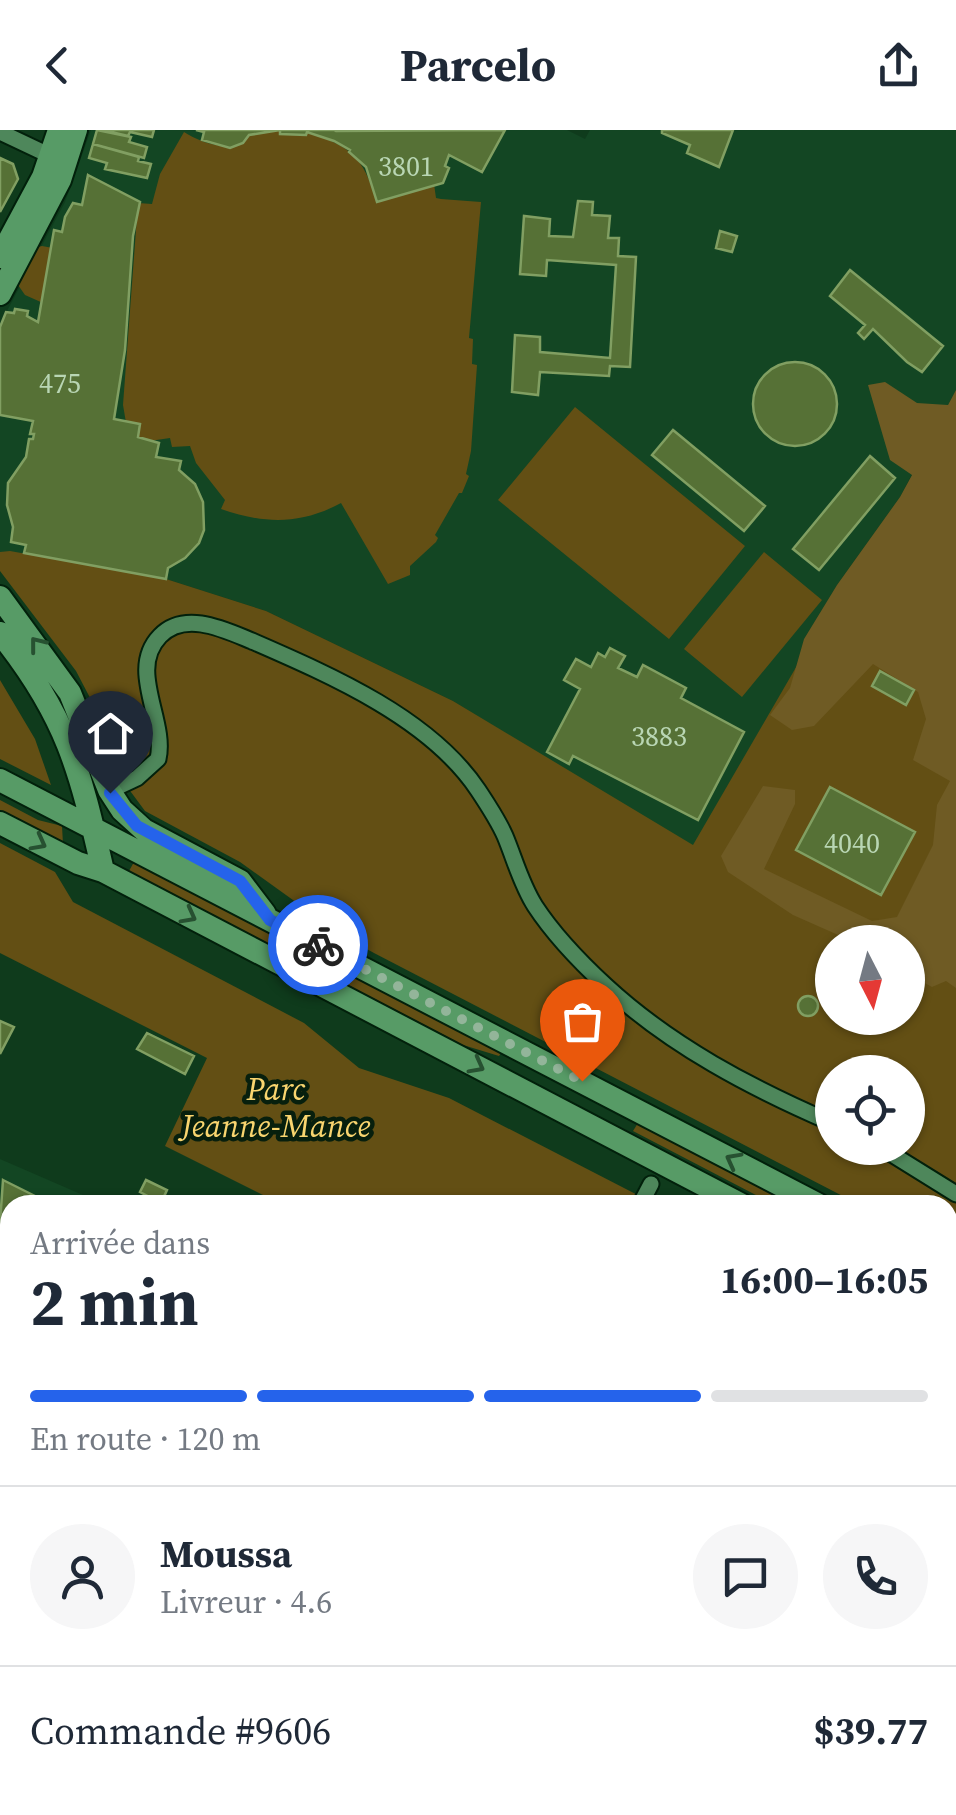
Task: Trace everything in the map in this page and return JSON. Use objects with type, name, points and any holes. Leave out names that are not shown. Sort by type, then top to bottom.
[{"type":"main road","points":[[0,294],[59,160],[60,130]]},
{"type":"main road","points":[[0,258],[76,130]]},
{"type":"main road","points":[[0,597],[70,693],[109,790],[122,810],[144,830],[240,881],[270,920]]},
{"type":"main road","points":[[0,633],[32,674],[62,725],[78,770],[103,871]]},
{"type":"main road","points":[[0,780],[800,1195]]},
{"type":"main road","points":[[0,822],[78,863],[103,871],[723,1195]]},
{"type":"street","points":[[0,132],[59,160]]},
{"type":"street","points":[[120,786],[144,774],[158,760],[160,730],[146,669],[148,655],[162,632],[202,623],[280,653],[388,708],[452,760],[476,786],[498,824],[535,906],[572,952],[631,1008],[708,1061],[815,1115]]},
{"type":"street","points":[[909,1165],[956,1194]]},
{"type":"street","points":[[645,1195],[651,1184]]},
{"type":"shaded area","points":[[91,130],[567,130],[585,139],[590,130],[956,130],[956,390],[900,497],[804,639],[790,688],[694,849],[453,701],[266,611],[166,579],[0,552],[0,324],[65,202]]},
{"type":"shaded area","points":[[885,382],[917,403],[948,405],[956,390],[956,988],[946,981],[932,987],[925,983],[925,925],[816,925],[793,915],[728,872],[721,856],[763,786],[795,790],[795,804],[764,869],[872,921],[897,917],[933,845],[937,805],[950,781],[913,760],[926,719],[918,692],[873,664],[814,726],[792,730],[770,715],[790,688],[804,639],[912,475],[890,460],[868,385]]},
{"type":"shaded area","points":[[0,1159],[83,1195],[0,1195]]},
{"type":"green space","points":[[280,130],[281,134],[307,132],[345,149],[360,163],[377,201],[434,184],[436,198],[481,202],[469,338],[473,339],[472,364],[477,365],[466,474],[469,476],[435,535],[436,542],[410,566],[410,575],[388,584],[341,503],[296,519],[237,514],[221,509],[225,500],[196,463],[190,446],[172,447],[170,438],[136,443],[129,440],[123,405],[138,203],[152,204],[160,174],[184,132],[226,146],[249,135]]},
{"type":"green space","points":[[42,246],[53,248],[43,303],[25,295],[18,285]]},
{"type":"green space","points":[[575,407],[745,546],[669,639],[498,500]]},
{"type":"green space","points":[[956,407],[956,1195],[841,1195],[343,936],[240,862],[145,811],[125,784],[99,715],[76,671],[0,571],[0,552],[166,579],[266,611],[453,701],[693,845],[850,574],[862,581]]},
{"type":"green space","points":[[764,552],[822,600],[742,697],[684,649]]},
{"type":"green space","points":[[0,680],[35,739],[51,785],[0,759]]},
{"type":"green space","points":[[0,800],[38,820],[62,826],[63,844],[0,811]]},
{"type":"green space","name":"Parc Jeanne-Mance","points":[[0,843],[55,872],[73,902],[304,1023],[359,1068],[449,1098],[638,1195],[263,1195],[165,1146],[207,1058],[0,953]]},
{"type":"green space","points":[[134,862],[501,1053],[499,1056],[463,1045],[129,871]]},
{"type":"green space","points":[[638,1123],[776,1195],[756,1195],[633,1131]]},
{"type":"building","points":[[97,130],[131,137],[129,142],[147,147],[144,158],[93,144]]},
{"type":"building","points":[[103,130],[154,130],[152,137]]},
{"type":"building","points":[[196,130],[280,130],[249,135],[243,143],[230,148],[202,140],[204,132]]},
{"type":"building","points":[[280,130],[505,130],[482,172],[449,155],[443,183],[377,202],[366,167],[350,150],[307,132],[280,134]]},
{"type":"building","points":[[662,130],[733,130],[719,167],[687,153],[690,145]]},
{"type":"building","points":[[93,144],[151,164],[147,178],[105,169],[107,163],[89,158]]},
{"type":"building","points":[[0,158],[13,164],[18,179],[0,212]]},
{"type":"building","points":[[88,175],[140,202],[114,419],[140,424],[138,437],[159,443],[156,457],[181,461],[179,470],[195,484],[203,502],[204,530],[199,543],[168,568],[166,579],[24,553],[26,545],[11,542],[8,483],[26,457],[29,439],[34,434],[30,434],[33,421],[0,415],[0,327],[6,312],[14,313],[15,309],[28,311],[27,316],[38,322],[54,230],[62,232],[73,203],[82,205]]},
{"type":"building","points":[[578,201],[593,202],[592,215],[610,216],[608,238],[619,238],[618,256],[636,257],[630,367],[610,366],[609,376],[540,372],[538,395],[512,392],[515,335],[540,337],[540,352],[610,358],[616,265],[547,260],[546,276],[520,274],[524,216],[550,219],[549,236],[573,237]]},
{"type":"building","points":[[720,231],[737,236],[732,252],[716,248]]},
{"type":"building","points":[[850,270],[943,346],[922,372],[873,329],[864,339],[858,333],[865,325],[830,296]]},
{"type":"building","points":[[787,362],[803,362],[819,369],[830,380],[837,404],[834,420],[825,434],[803,446],[787,446],[771,439],[760,428],[753,412],[753,396],[760,380],[771,369]]},
{"type":"building","points":[[673,430],[765,506],[744,531],[652,455]]},
{"type":"building","points":[[870,456],[895,478],[819,570],[793,549]]},
{"type":"building","points":[[610,648],[625,656],[618,668],[637,677],[643,665],[686,688],[681,698],[744,732],[698,820],[573,756],[569,764],[547,752],[580,689],[564,680],[576,659],[591,667],[598,653],[605,657]]},
{"type":"building","points":[[880,671],[914,690],[906,705],[872,686]]},
{"type":"building","points":[[830,787],[915,832],[881,895],[796,850]]},
{"type":"building","points":[[804,996],[812,996],[815,1013],[804,1016],[798,1010],[798,1002]]},
{"type":"building","points":[[0,1021],[14,1027],[0,1054]]},
{"type":"building","points":[[147,1033],[194,1056],[185,1074],[137,1049]]},
{"type":"building","points":[[3,1180],[33,1195],[2,1195]]},
{"type":"building","points":[[146,1180],[167,1190],[165,1195],[140,1192]]},
{"type":"way so far","points":[[318,945],[582,1081]]},
{"type":"route","points":[[110,793],[137,826],[240,881],[270,920],[318,945]]}]
